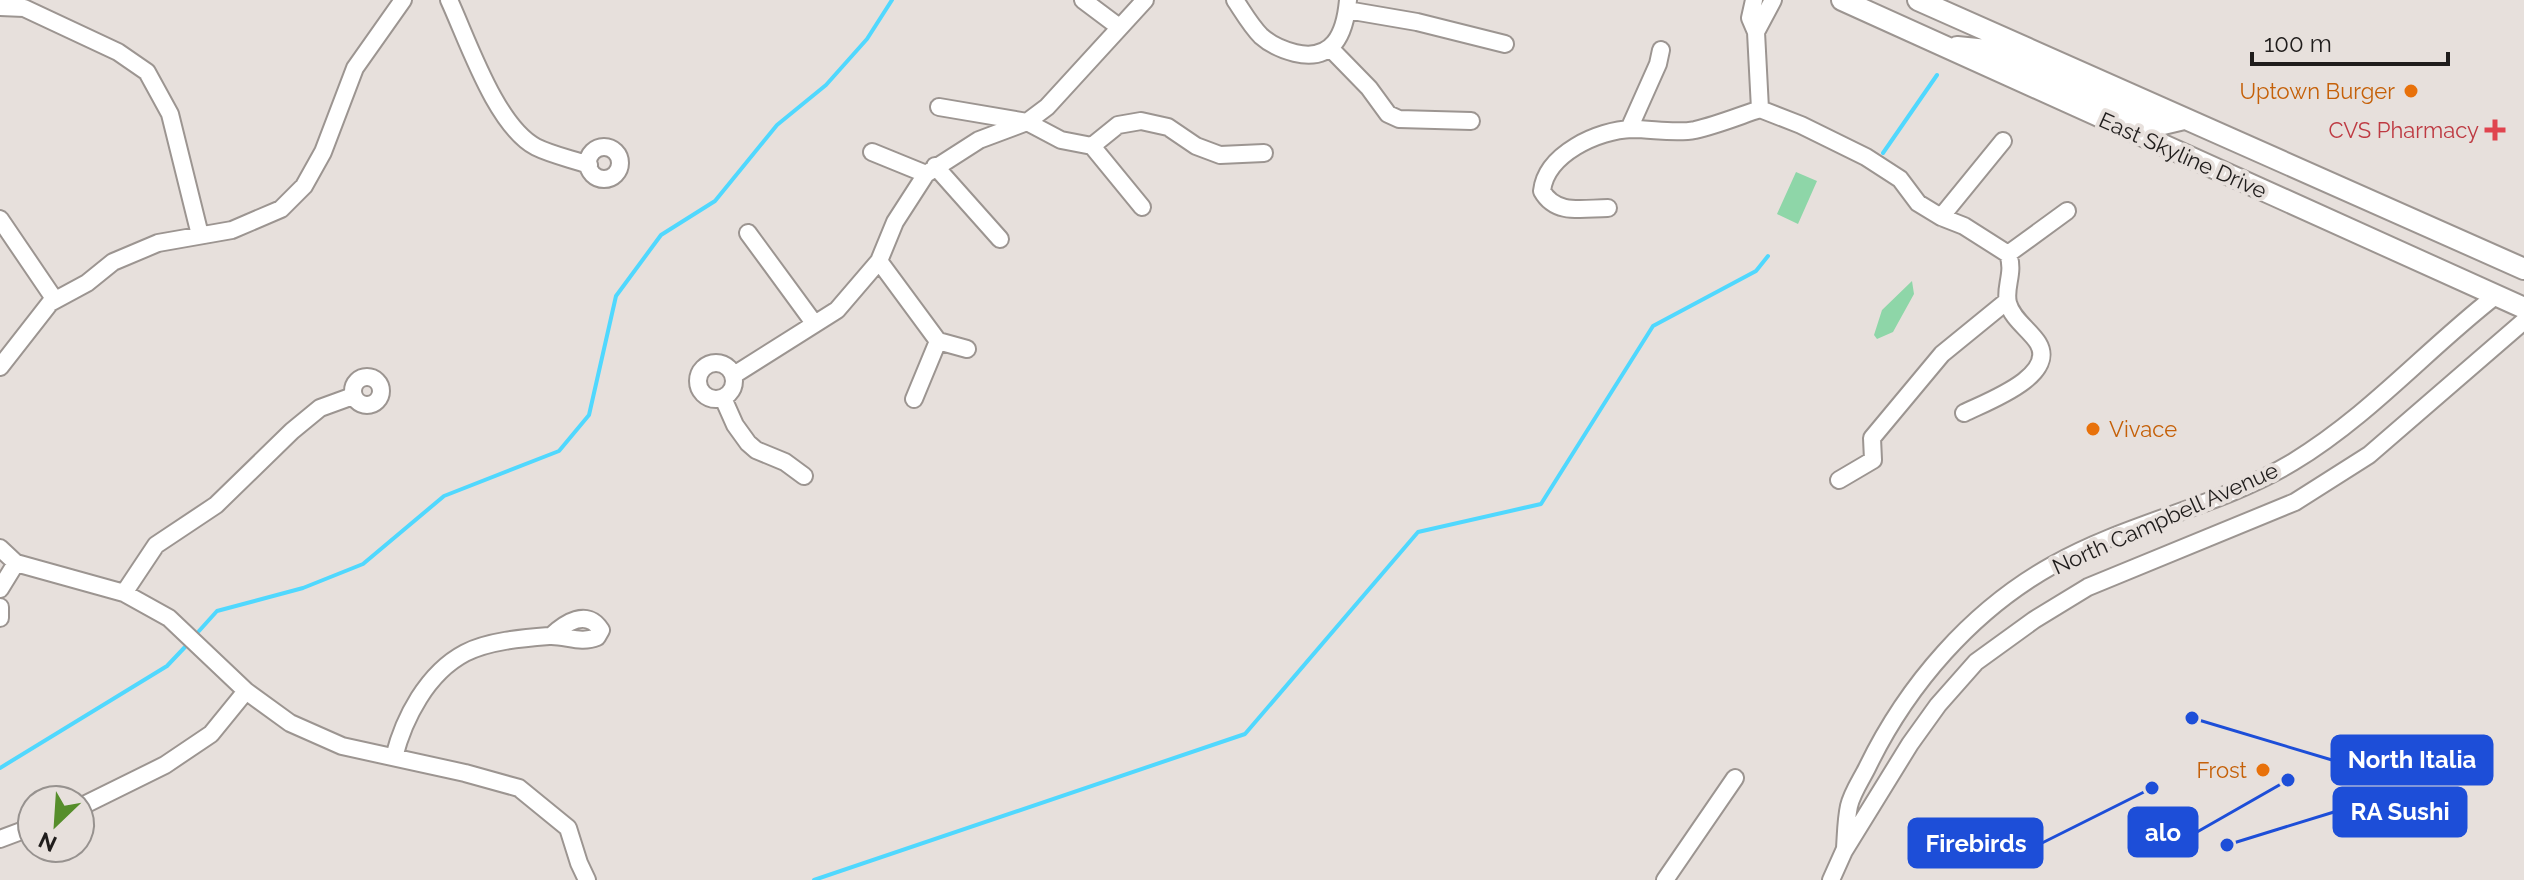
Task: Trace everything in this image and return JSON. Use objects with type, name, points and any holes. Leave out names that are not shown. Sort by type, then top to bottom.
[{"type":"main road","name":"East Skyline Drive","points":[[1842,0],[2524,308]]},
{"type":"main road","name":"East Skyline Drive","points":[[1918,0],[2524,271]]},
{"type":"main road","points":[[1938,44],[1987,50],[2141,119],[2163,124],[2184,119]]},
{"type":"main road","name":"North Campbell Avenue","points":[[2494,297],[2524,271]]},
{"type":"street","points":[[0,367],[55,300],[87,283],[113,262],[158,243],[232,230],[281,209],[304,186],[323,152],[355,68],[403,0]]},
{"type":"street","points":[[449,0],[494,99],[517,134],[536,147],[589,165]]},
{"type":"street","points":[[1083,0],[1119,27]]},
{"type":"street","points":[[734,375],[837,310],[879,261],[895,222],[930,170],[979,140],[1027,122],[1047,107],[1145,0]]},
{"type":"street","points":[[1235,0],[1262,36],[1278,48],[1312,56],[1324,54],[1330,48],[1339,34],[1348,5],[1505,44]]},
{"type":"street","points":[[1754,0],[1750,18],[1756,32],[1760,109]]},
{"type":"street","points":[[1756,32],[1773,0]]},
{"type":"street","points":[[0,7],[21,4],[118,52],[147,72],[170,114],[200,235]]},
{"type":"street","points":[[1330,48],[1369,88],[1388,114],[1399,119],[1471,121]]},
{"type":"street","points":[[1629,129],[1658,64],[1661,50]]},
{"type":"street","points":[[939,107],[1027,122],[1061,140],[1092,146],[1142,207]]},
{"type":"street","points":[[1608,208],[1563,209],[1554,205],[1542,191],[1544,177],[1561,155],[1593,139],[1629,129],[1693,130],[1760,109],[1866,157],[1900,179],[1918,203],[1964,226],[2008,254],[2012,275],[2007,301],[2040,346],[2043,359],[2036,372],[2022,383],[1964,413]]},
{"type":"street","points":[[1092,146],[1118,125],[1141,121],[1168,127],[1196,146],[1220,155],[1264,153]]},
{"type":"street","points":[[1941,217],[2003,141]]},
{"type":"street","points":[[872,152],[930,170],[1000,239]]},
{"type":"street","points":[[2008,254],[2067,211]]},
{"type":"street","points":[[0,219],[55,300]]},
{"type":"street","points":[[748,233],[814,323]]},
{"type":"street","points":[[879,261],[938,341],[967,349]]},
{"type":"street","name":"North Campbell Avenue","points":[[1844,851],[1849,803],[1874,754],[1926,674],[1964,631],[2013,591],[2054,565],[2111,539],[2238,491],[2291,463],[2338,432],[2401,381],[2464,320],[2494,297]]},
{"type":"street","points":[[1839,480],[1873,460],[1872,438],[1942,354],[2007,301]]},
{"type":"street","name":"North Campbell Avenue","points":[[1831,880],[1844,851],[1910,744],[1938,705],[1976,662],[2034,620],[2088,587],[2295,502],[2369,455],[2524,321]]},
{"type":"street","points":[[914,399],[938,341]]},
{"type":"street","points":[[714,363],[726,366],[734,375],[732,392],[723,398],[717,400],[705,396],[698,386],[703,368],[714,363]]},
{"type":"street","points":[[124,593],[156,545],[216,505],[320,408],[353,396]]},
{"type":"street","points":[[723,398],[748,443],[756,450],[785,462],[804,476]]},
{"type":"street","points":[[0,548],[16,563],[124,593],[169,618],[246,691],[290,723],[342,746],[519,788],[568,828],[587,880]]},
{"type":"street","points":[[0,589],[16,563]]},
{"type":"street","points":[[0,607],[0,618]]},
{"type":"street","points":[[394,757],[399,739],[421,694],[450,663],[466,652],[489,645],[551,636]]},
{"type":"street","points":[[96,799],[165,765],[211,734],[246,691]]},
{"type":"street","points":[[1665,880],[1735,778]]},
{"type":"green space","points":[[1796,172],[1817,181],[1798,224],[1777,214]]},
{"type":"green space","points":[[1912,281],[1914,294],[1893,332],[1877,339],[1874,335],[1882,310]]},
{"type":"waterway","points":[[199,631],[217,611],[303,588],[363,564],[444,496],[559,451],[589,415],[616,296],[661,235],[715,201],[777,125],[826,85],[867,39],[892,0]]},
{"type":"waterway","points":[[1883,153],[1937,75]]},
{"type":"waterway","points":[[814,880],[1245,734],[1418,532],[1541,504],[1653,326],[1756,271],[1768,256]]},
{"type":"waterway","points":[[0,768],[167,666],[185,647]]},
{"type":"place","name":"Uptown Burger","points":[[2411,91]]},
{"type":"place","name":"CVS Pharmacy","points":[[2495,130]]},
{"type":"place","name":"Vivace","points":[[2093,429]]},
{"type":"place","name":"North Italia","points":[[2192,718]]},
{"type":"place","name":"Frost","points":[[2263,770]]},
{"type":"place","name":"alo","points":[[2288,780]]},
{"type":"place","name":"Firebirds","points":[[2152,788]]},
{"type":"place","name":"RA Sushi","points":[[2227,845]]}]
